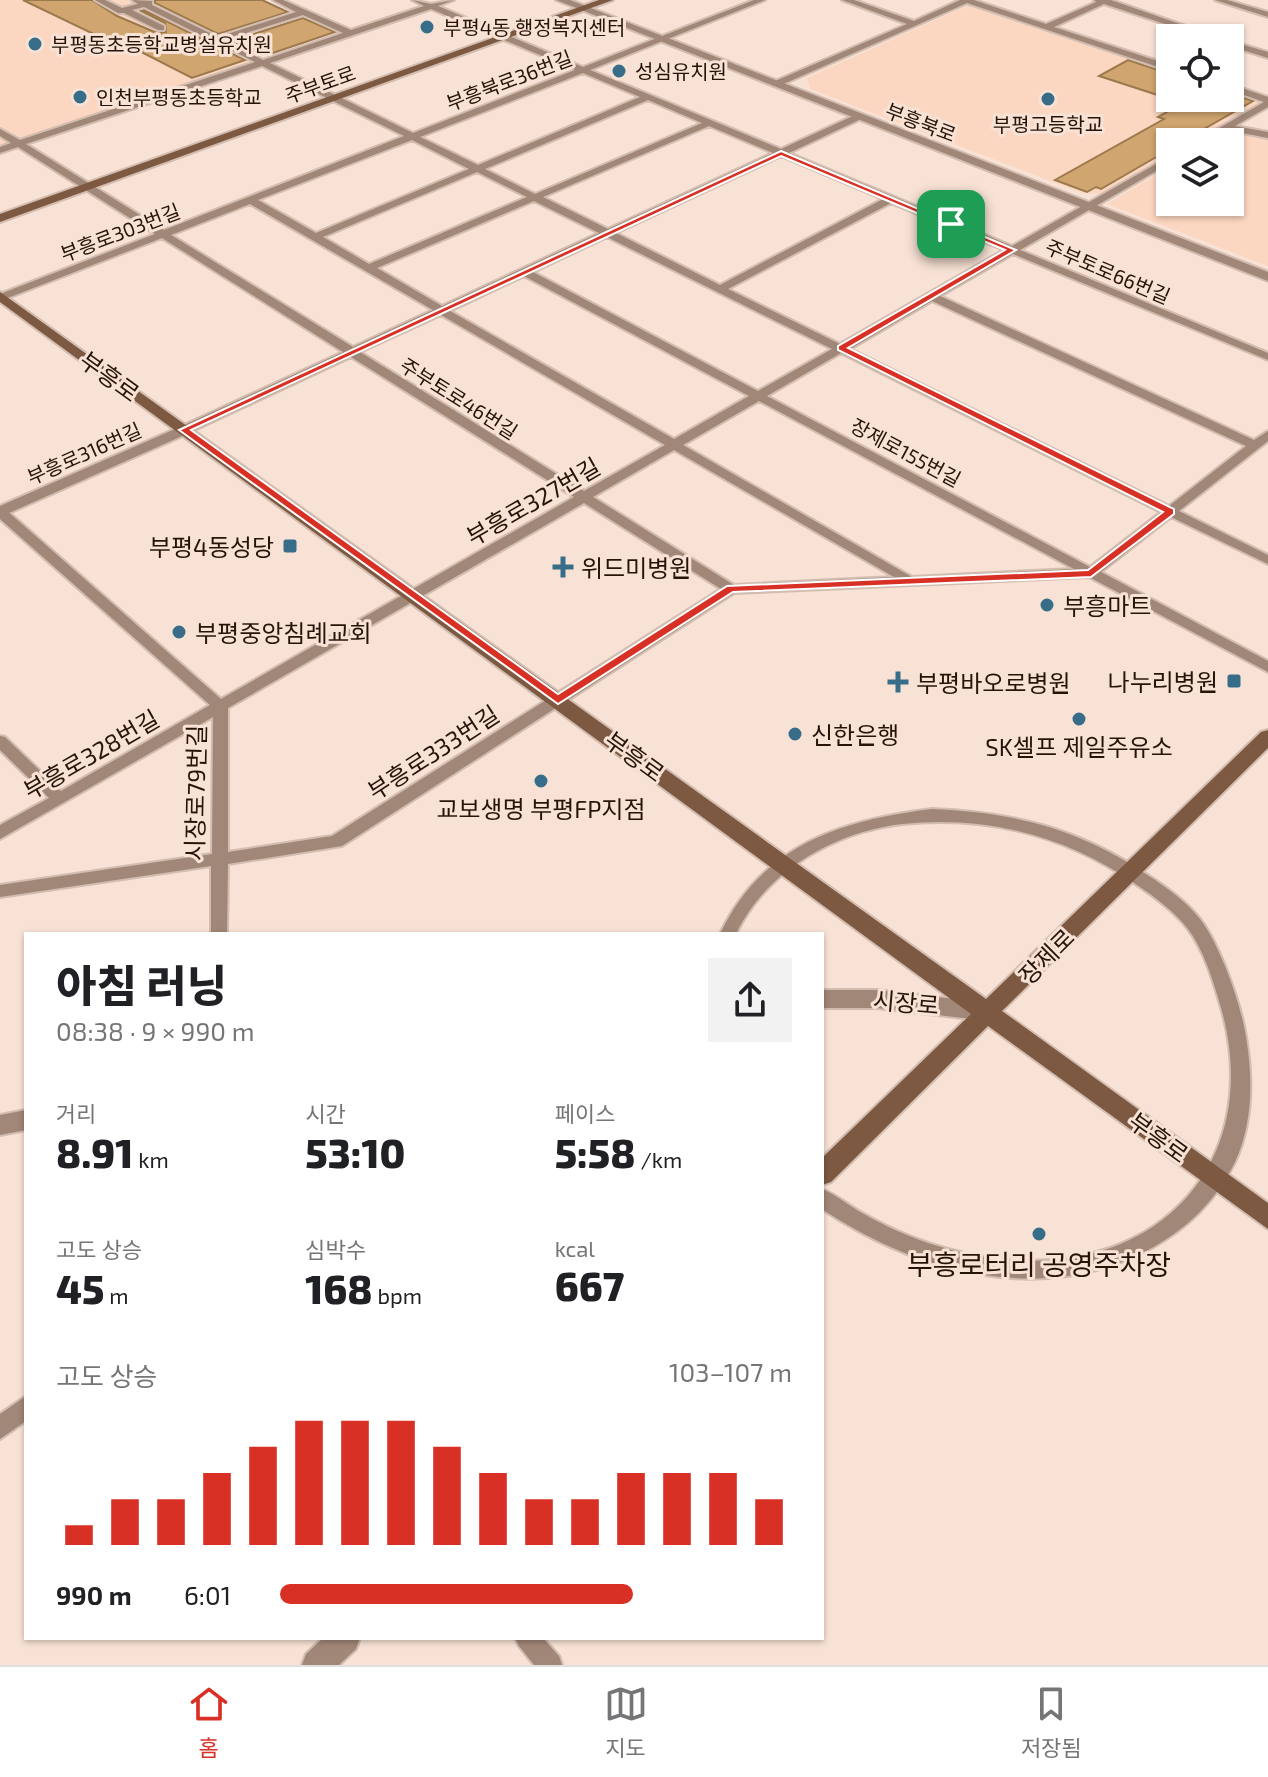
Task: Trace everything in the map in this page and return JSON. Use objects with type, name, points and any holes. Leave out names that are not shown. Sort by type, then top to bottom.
[{"type":"main road","name":"주부토로","points":[[0,218],[608,0]]},
{"type":"main road","name":"부흥로","points":[[1,298],[1268,1217]]},
{"type":"main road","name":"장제로","points":[[824,1172],[1268,737]]},
{"type":"street","name":"부흥북로","points":[[561,0],[1268,277]]},
{"type":"street","name":"부흥로316번길","points":[[0,512],[184,430]]},
{"type":"street","name":"시장로","points":[[824,999],[877,999],[989,1012]]},
{"type":"street","points":[[0,1125],[24,1120]]},
{"type":"street","points":[[317,1665],[343,1640]]},
{"type":"lane","points":[[99,0],[161,28]]},
{"type":"lane","points":[[125,10],[140,2],[158,0]]},
{"type":"lane","points":[[277,0],[350,33]]},
{"type":"lane","name":"주부토로66번길","points":[[416,0],[1268,357]]},
{"type":"lane","points":[[0,150],[450,0]]},
{"type":"lane","name":"부흥북로36번길","points":[[413,137],[761,0]]},
{"type":"lane","points":[[776,84],[966,0],[1156,63]]},
{"type":"lane","points":[[1219,0],[1268,15]]},
{"type":"lane","points":[[852,1],[913,23]]},
{"type":"lane","points":[[1046,27],[1103,1],[1173,24]]},
{"type":"lane","points":[[140,2],[1268,560]]},
{"type":"lane","points":[[217,40],[303,12]]},
{"type":"lane","points":[[1244,47],[1268,55]]},
{"type":"lane","points":[[1244,93],[1268,102]]},
{"type":"lane","points":[[315,237],[648,97]]},
{"type":"lane","points":[[1226,127],[1268,102]]},
{"type":"lane","points":[[184,430],[858,117]]},
{"type":"lane","points":[[369,268],[709,123]]},
{"type":"lane","points":[[1226,127],[1268,135]]},
{"type":"lane","name":"주부토로46번길","points":[[0,132],[731,589]]},
{"type":"lane","name":"부흥로303번길","points":[[1,298],[413,137]]},
{"type":"lane","name":"부흥로327번길","points":[[414,596],[1156,167]]},
{"type":"lane","points":[[720,289],[891,199]]},
{"type":"lane","points":[[251,200],[910,581]]},
{"type":"lane","name":"장제로155번길","points":[[525,272],[1268,667]]},
{"type":"lane","points":[[931,296],[1254,445]]},
{"type":"lane","points":[[731,589],[1091,573],[1268,435]]},
{"type":"lane","name":"시장로79번길","points":[[0,512],[221,707],[219,932]]},
{"type":"lane","name":"부흥로333번길","points":[[0,891],[336,842],[731,589]]},
{"type":"lane","name":"부흥로328번길","points":[[0,833],[414,596]]},
{"type":"lane","points":[[0,741],[60,799]]},
{"type":"lane","points":[[729,932],[753,893],[783,864],[818,842],[859,826],[903,817],[948,814],[995,819],[1043,830],[1088,848],[1131,872],[1194,924],[1221,960],[1248,1015],[1259,1073],[1258,1102],[1240,1158],[1224,1184],[1185,1222],[1145,1246],[1073,1266],[1033,1269],[993,1267],[913,1248],[875,1232],[824,1199]]},
{"type":"lane","points":[[0,1428],[24,1409]]},
{"type":"lane","points":[[529,1640],[550,1665]]},
{"type":"shaded area","name":"인천부평동초등학교","points":[[0,0],[136,0],[263,63],[0,150]]},
{"type":"shaded area","name":"부평고등학교","points":[[969,5],[1156,65],[1156,112],[1244,112],[1244,95],[1264,101],[1216,128],[1156,128],[1156,162],[1101,194],[1082,193],[810,89],[807,78]]},
{"type":"shaded area","points":[[1244,136],[1268,140],[1268,266],[1107,204],[1156,175],[1156,216],[1244,216]]},
{"type":"building","points":[[23,0],[92,0],[117,16],[157,33],[166,32],[165,23],[141,11],[144,10],[245,60],[192,78],[114,38],[106,40]]},
{"type":"building","points":[[155,0],[262,0],[288,12],[218,34],[155,3]]},
{"type":"building","points":[[303,18],[335,32],[267,55],[232,41]]},
{"type":"building","points":[[1128,60],[1156,69],[1156,94],[1099,76]]},
{"type":"building","points":[[1167,112],[1234,112],[1206,128],[1156,128],[1156,157],[1101,189],[1096,187],[1087,192],[1055,180],[1164,119],[1158,117]]},
{"type":"place","name":"부평4동 행정복지센터","points":[[427,27]]},
{"type":"place","name":"부평동초등학교병설유치원","points":[[35,44]]},
{"type":"place","name":"성심유치원","points":[[619,71]]},
{"type":"place","name":"인천부평동초등학교","points":[[80,97]]},
{"type":"place","name":"부평고등학교","points":[[1048,99]]},
{"type":"place","name":"부평4동성당","points":[[290,546]]},
{"type":"place","name":"위드미병원","points":[[563,567]]},
{"type":"place","name":"부흥마트","points":[[1047,605]]},
{"type":"place","name":"부평중앙침례교회","points":[[179,632]]},
{"type":"place","name":"나누리병원","points":[[1234,681]]},
{"type":"place","name":"부평바오로병원","points":[[898,682]]},
{"type":"place","name":"SK셀프 제일주유소","points":[[1079,719]]},
{"type":"place","name":"신한은행","points":[[795,734]]},
{"type":"place","name":"교보생명 부평FP지점","points":[[541,781]]},
{"type":"place","name":"부흥로터리 공영주차장","points":[[1039,1234]]},
{"type":"route","points":[[781,153],[951,224],[1011,250],[841,348],[1170,511],[1091,573],[731,589],[558,700],[184,430],[781,153]]}]
